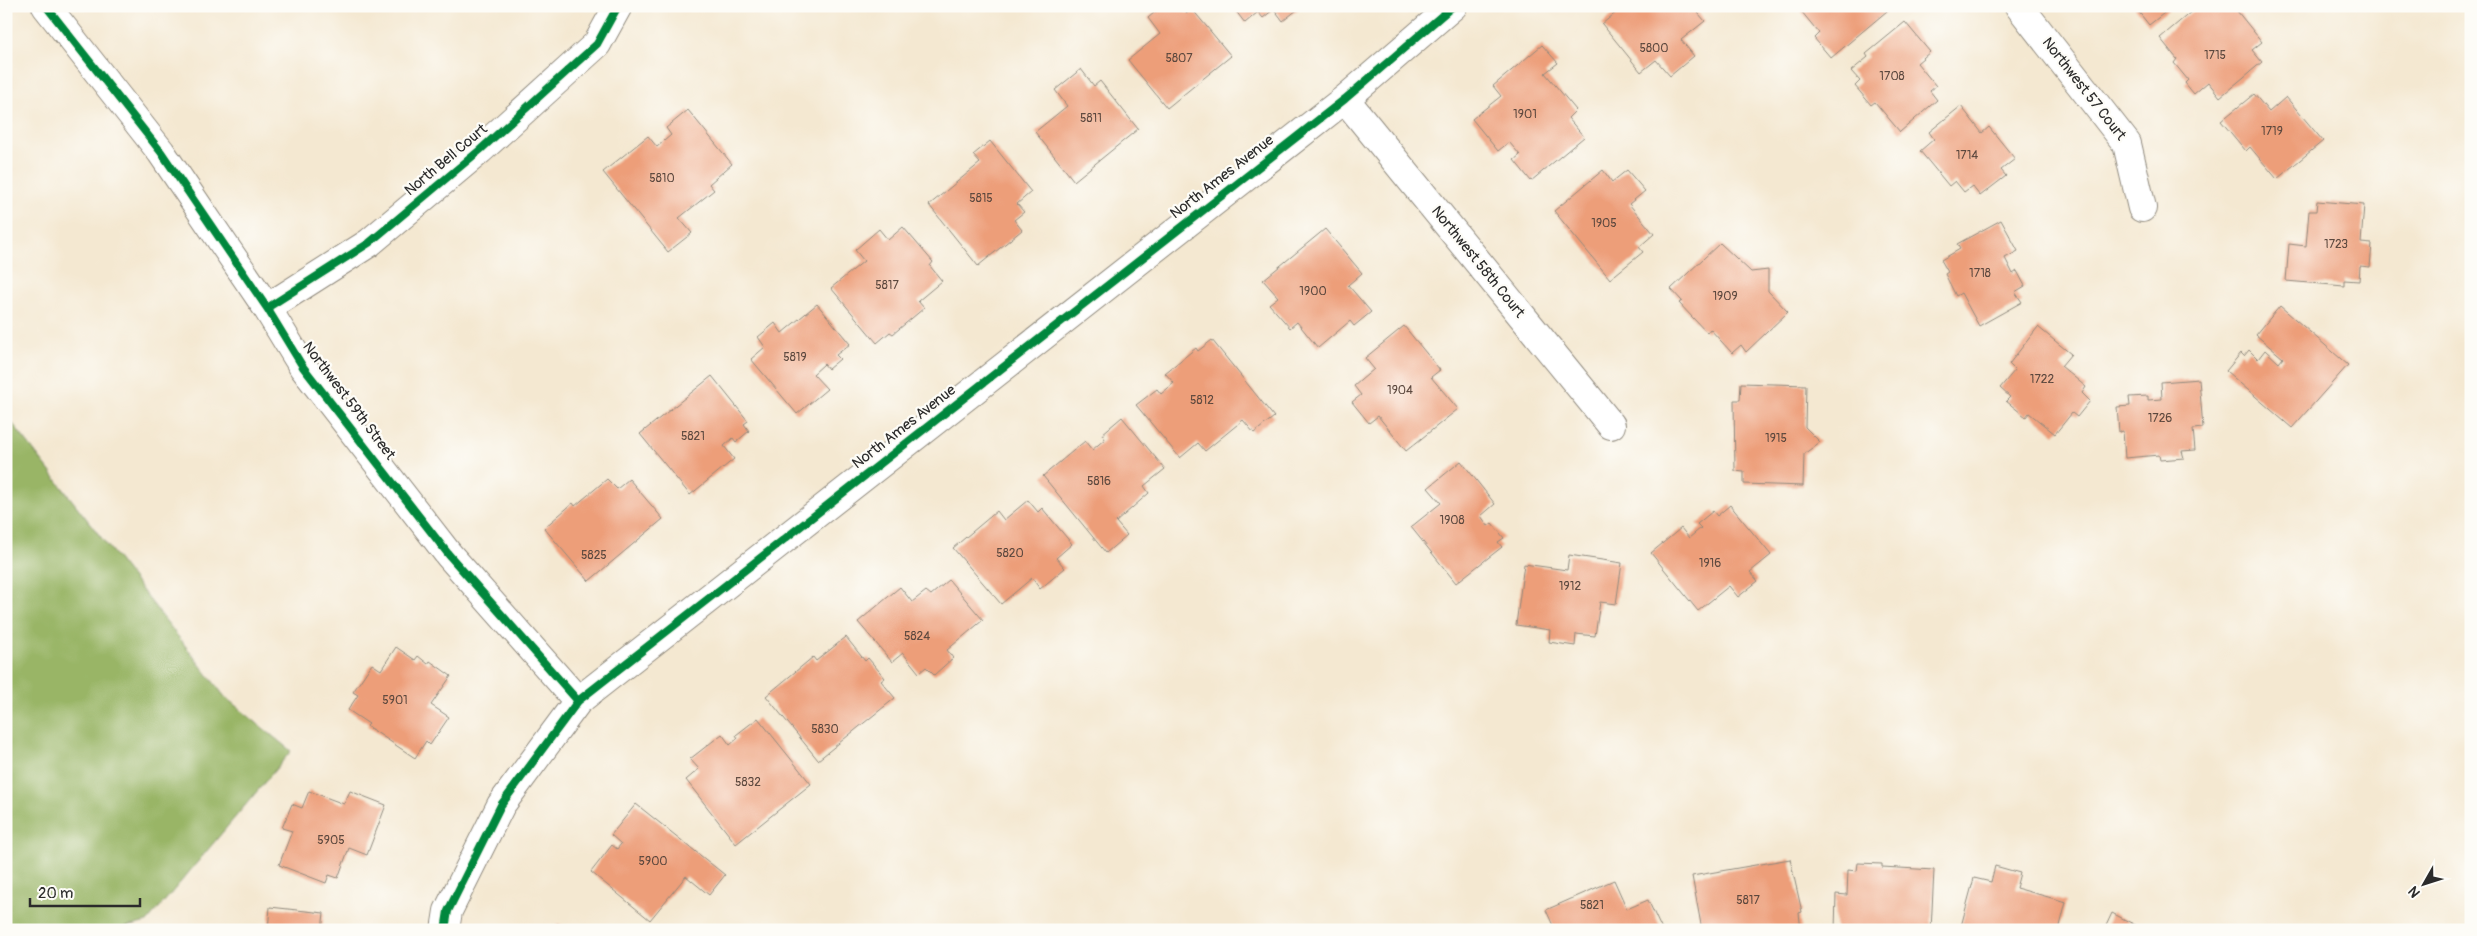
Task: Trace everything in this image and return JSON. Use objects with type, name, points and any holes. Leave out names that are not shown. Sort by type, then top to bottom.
[{"type":"street","name":"Northwest 59th Street","points":[[46,6],[161,152],[267,308],[303,367],[449,555],[578,700]]},
{"type":"street","name":"North Bell Court","points":[[267,308],[369,243],[480,150],[597,44],[618,6]]},
{"type":"street","name":"North Ames Avenue","points":[[445,930],[448,911],[501,805],[578,700],[1344,99],[1453,6]]},
{"type":"street","name":"Northwest 57 Court","points":[[2020,6],[2127,144],[2142,208]]},
{"type":"street","name":"Northwest 58th Court","points":[[1344,99],[1611,426]]},
{"type":"green space","points":[[6,415],[225,697],[291,751],[147,922],[114,930],[6,930]]},
{"type":"building","points":[[1162,6],[1182,6],[1187,13],[1192,9],[1231,56],[1167,108],[1128,60],[1160,34],[1148,18]]},
{"type":"building","points":[[1232,6],[1302,6],[1283,21],[1274,9],[1263,18],[1258,12],[1245,23]]},
{"type":"building","points":[[1624,6],[1692,6],[1705,21],[1681,40],[1694,56],[1670,76],[1656,60],[1641,72],[1602,24]]},
{"type":"building","points":[[1797,6],[1884,6],[1887,11],[1831,58],[1814,38],[1819,33]]},
{"type":"building","points":[[2134,6],[2173,6],[2149,25]]},
{"type":"building","points":[[2198,6],[2233,6],[2262,42],[2252,50],[2262,62],[2220,97],[2208,82],[2194,94],[2185,83],[2188,80],[2174,63],[2177,59],[2160,38]]},
{"type":"building","points":[[1905,22],[1930,52],[1917,63],[1936,86],[1930,91],[1937,100],[1900,132],[1875,102],[1871,105],[1855,86],[1860,81],[1851,71],[1868,57],[1866,54]]},
{"type":"building","points":[[1542,45],[1558,63],[1545,73],[1576,110],[1568,118],[1584,137],[1531,181],[1514,160],[1520,155],[1509,142],[1498,151],[1472,119],[1501,96],[1493,86]]},
{"type":"building","points":[[1081,69],[1094,86],[1100,81],[1138,129],[1074,181],[1035,132],[1067,106],[1055,90]]},
{"type":"building","points":[[2254,94],[2269,112],[2286,97],[2323,141],[2277,179],[2250,147],[2246,151],[2221,121]]},
{"type":"building","points":[[1961,106],[1982,133],[1989,127],[2015,159],[2001,170],[2006,176],[1980,196],[1972,186],[1964,192],[1955,181],[1949,186],[1920,151],[1934,139],[1929,132]]},
{"type":"building","points":[[688,110],[732,164],[709,184],[714,190],[679,218],[692,233],[668,252],[603,172],[648,136],[657,147],[671,135],[666,128]]},
{"type":"building","points":[[990,141],[1031,192],[1017,204],[1024,212],[1014,220],[1022,230],[978,266],[929,205],[980,163],[973,155]]},
{"type":"building","points":[[1603,170],[1612,182],[1627,170],[1645,191],[1629,204],[1654,234],[1639,247],[1643,252],[1610,279],[1554,211]]},
{"type":"building","points":[[2317,201],[2364,205],[2361,243],[2372,244],[2370,267],[2360,266],[2359,281],[2344,280],[2344,286],[2286,281],[2289,244],[2306,246],[2309,211],[2316,211]]},
{"type":"building","points":[[2001,220],[2018,251],[2005,258],[2013,274],[2017,271],[2025,286],[2015,292],[2022,302],[1979,326],[1961,293],[1956,296],[1945,274],[1948,272],[1941,260],[1960,249],[1957,244]]},
{"type":"building","points":[[903,227],[933,262],[930,266],[942,281],[918,301],[924,308],[893,334],[890,332],[877,343],[831,288],[864,261],[855,250],[879,229],[888,240]]},
{"type":"building","points":[[1325,229],[1362,273],[1348,285],[1371,312],[1354,326],[1350,321],[1318,348],[1297,322],[1290,328],[1269,304],[1278,297],[1263,280]]},
{"type":"building","points":[[1720,243],[1751,272],[1768,270],[1768,291],[1788,312],[1746,352],[1741,345],[1732,353],[1710,329],[1707,333],[1679,303],[1682,301],[1671,289]]},
{"type":"building","points":[[817,304],[850,344],[836,355],[840,359],[828,369],[824,364],[813,374],[827,389],[797,414],[751,359],[765,347],[758,337],[775,323],[782,333]]},
{"type":"building","points":[[2280,306],[2348,365],[2292,428],[2226,371],[2241,353],[2244,356],[2249,350],[2258,359],[2265,350],[2279,363],[2283,358],[2256,335]]},
{"type":"building","points":[[1404,326],[1440,370],[1431,377],[1458,409],[1406,451],[1378,416],[1369,423],[1352,402],[1361,395],[1354,386],[1374,369],[1365,358]]},
{"type":"building","points":[[2038,327],[2071,354],[2061,366],[2086,387],[2082,393],[2090,401],[2077,417],[2072,413],[2055,434],[2029,413],[2026,417],[2006,401],[2010,397],[2000,388],[2015,370],[2009,364]]},
{"type":"building","points":[[1212,340],[1274,417],[1254,433],[1243,420],[1205,451],[1198,443],[1180,458],[1136,405],[1157,389],[1161,394],[1174,383],[1165,373],[1196,348],[1198,351]]},
{"type":"building","points":[[712,376],[748,421],[744,424],[749,431],[736,442],[733,438],[724,446],[734,459],[690,495],[640,434]]},
{"type":"building","points":[[2199,379],[2203,428],[2193,429],[2195,450],[2182,451],[2184,458],[2160,460],[2159,455],[2125,458],[2123,431],[2119,432],[2117,407],[2130,406],[2129,397],[2148,396],[2148,400],[2162,399],[2161,382]]},
{"type":"building","points":[[1741,383],[1806,385],[1805,427],[1820,442],[1804,454],[1803,486],[1744,484],[1744,472],[1735,471],[1734,400],[1740,400]]},
{"type":"building","points":[[1122,417],[1165,469],[1144,486],[1149,493],[1116,522],[1127,535],[1106,553],[1043,476],[1085,441],[1092,450],[1105,439],[1102,434]]},
{"type":"building","points":[[1461,461],[1495,504],[1481,516],[1488,526],[1492,523],[1504,538],[1498,542],[1502,547],[1456,583],[1411,527],[1441,503],[1428,488]]},
{"type":"building","points":[[607,479],[617,489],[629,479],[663,519],[589,581],[544,528],[573,503],[575,506]]},
{"type":"building","points":[[1028,500],[1038,512],[1042,508],[1072,544],[1056,558],[1065,568],[1040,589],[1032,578],[1001,604],[953,548],[997,511],[1004,520]]},
{"type":"building","points":[[1730,505],[1771,555],[1750,572],[1758,581],[1738,597],[1729,586],[1698,611],[1651,553],[1681,528],[1689,538],[1701,528],[1697,524],[1713,511],[1717,516]]},
{"type":"building","points":[[1569,555],[1622,563],[1616,604],[1600,602],[1595,636],[1576,634],[1575,646],[1549,642],[1550,630],[1516,625],[1524,564],[1567,570]]},
{"type":"building","points":[[949,580],[983,620],[947,650],[953,658],[934,675],[926,667],[919,673],[903,653],[892,662],[858,622],[900,587],[912,602],[926,591],[931,595]]},
{"type":"building","points":[[846,637],[865,661],[868,658],[885,678],[881,681],[895,698],[818,760],[766,696],[813,657],[816,661]]},
{"type":"building","points":[[396,647],[415,660],[418,656],[428,664],[430,661],[451,676],[431,705],[449,717],[430,745],[426,741],[415,758],[367,726],[369,724],[348,710],[358,695],[353,692],[372,664],[381,670]]},
{"type":"building","points":[[758,718],[811,784],[736,844],[686,780],[699,769],[690,759],[722,734],[730,745],[738,738],[736,735]]},
{"type":"building","points":[[309,791],[344,804],[350,791],[386,805],[367,855],[349,848],[338,878],[329,875],[326,883],[279,865],[292,831],[282,828],[292,804],[302,808]]},
{"type":"building","points":[[636,804],[725,875],[709,895],[686,876],[650,920],[591,872],[612,845],[617,849],[621,844],[611,835]]},
{"type":"building","points":[[1790,859],[1802,912],[1799,913],[1801,930],[1702,930],[1692,876]]},
{"type":"building","points":[[1858,863],[1882,864],[1882,867],[1934,870],[1931,930],[1835,930],[1836,894],[1847,895],[1848,870],[1857,871]]},
{"type":"building","points":[[1995,866],[2020,873],[2016,888],[2066,902],[2059,930],[1960,930],[1974,878],[1991,882]]},
{"type":"building","points":[[1614,880],[1627,909],[1648,900],[1662,930],[1555,930],[1546,910]]},
{"type":"building","points":[[270,907],[324,913],[322,930],[268,930]]},
{"type":"building","points":[[2112,913],[2145,930],[2104,930]]},
{"type":"building","points":[[557,924],[582,929],[582,930],[556,930]]},
{"type":"cycle path","points":[[46,6],[161,152],[267,308],[303,367],[449,555],[578,701]]},
{"type":"cycle path","points":[[267,308],[369,243],[480,150],[597,44],[618,6]]},
{"type":"cycle path","points":[[445,930],[448,911],[501,805],[578,701],[1345,99],[1453,6]]}]
